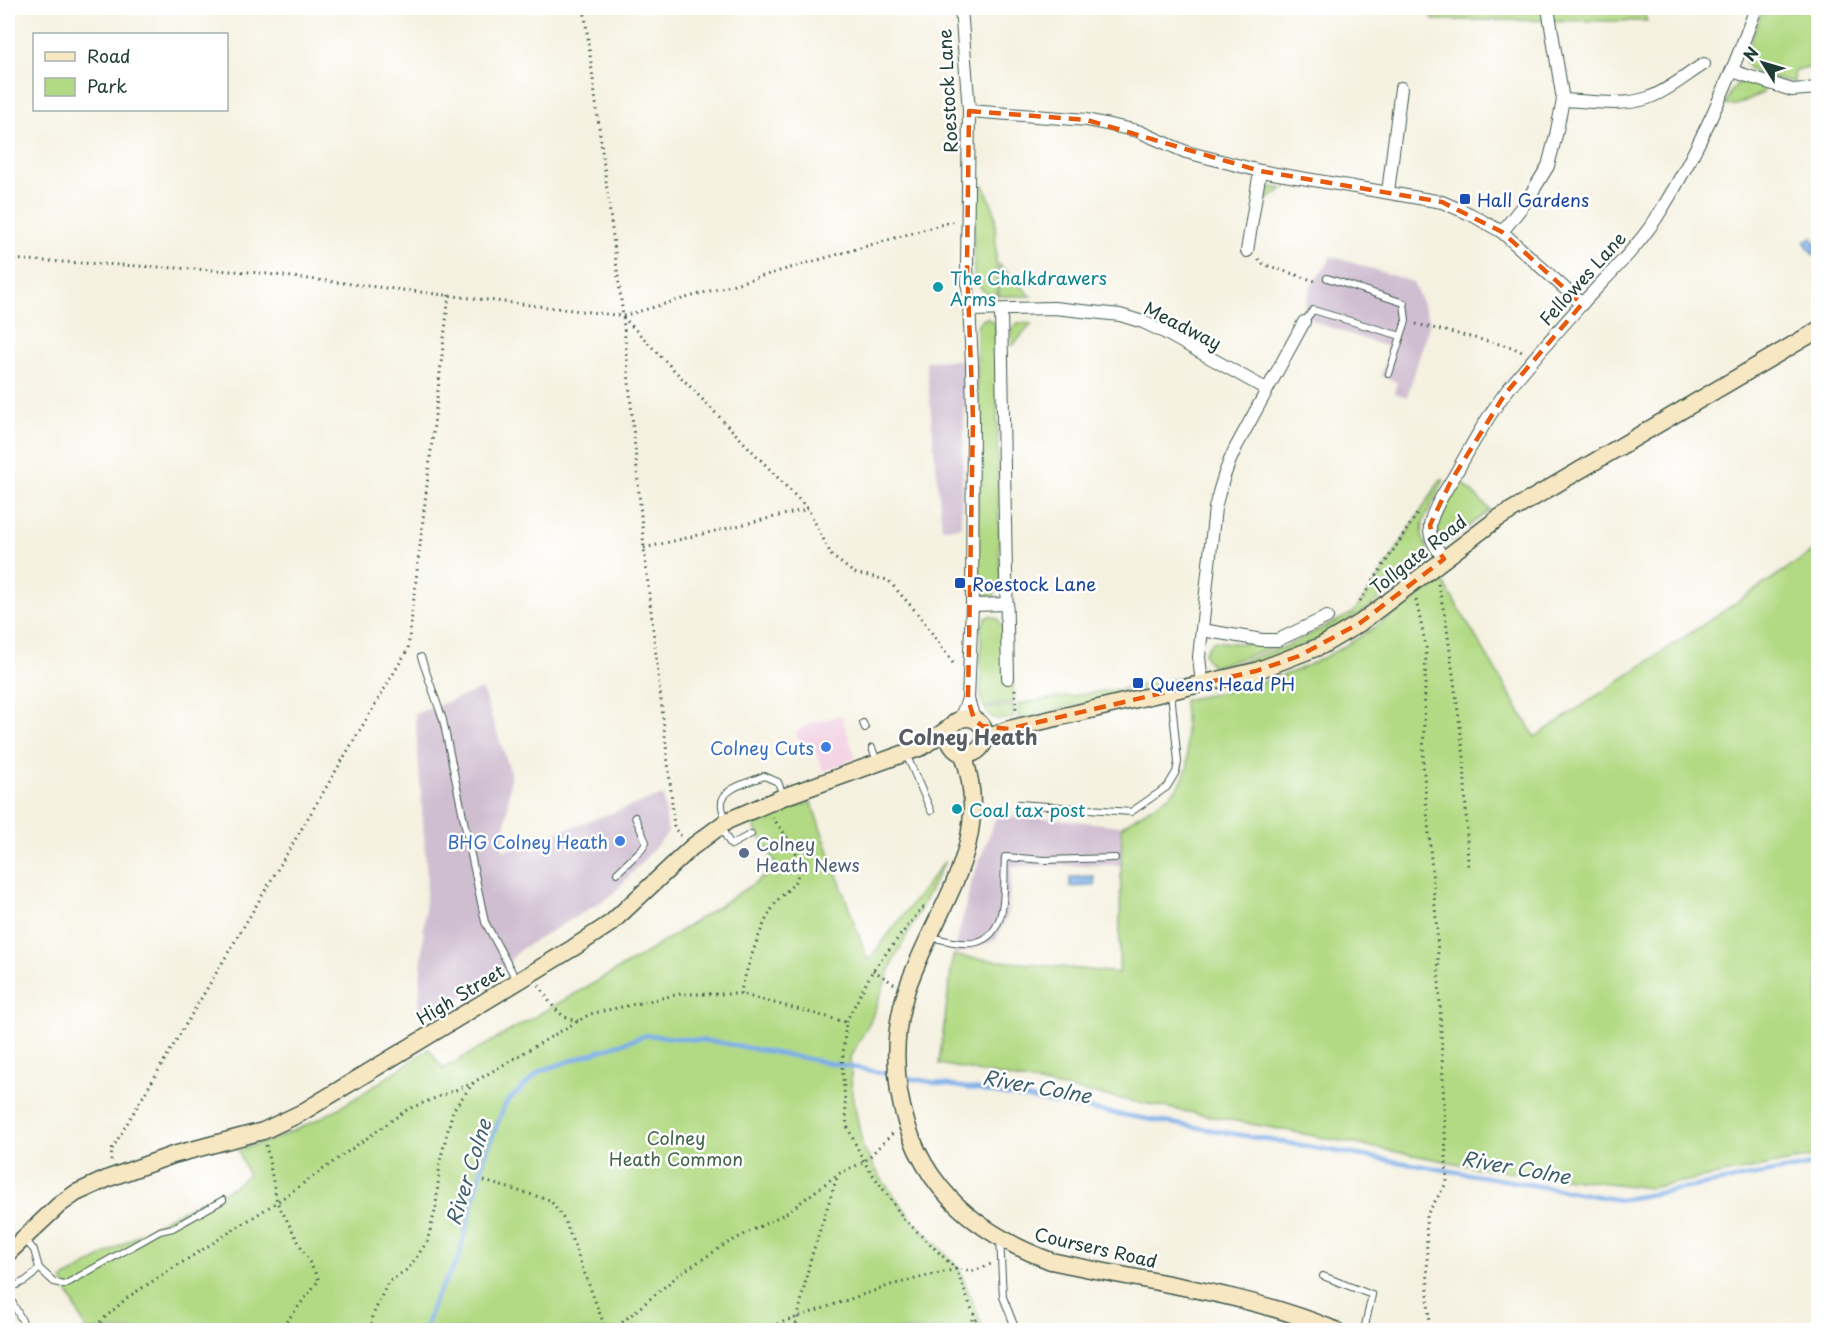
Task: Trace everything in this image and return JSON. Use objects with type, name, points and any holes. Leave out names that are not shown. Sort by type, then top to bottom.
[{"type":"street","name":"Roestock Lane","points":[[961,8],[969,111],[967,265],[973,408],[972,605],[968,699],[972,730]]},
{"type":"street","points":[[1502,232],[1528,199],[1548,166],[1563,100],[1548,8]]},
{"type":"street","name":"Fellowes Lane","points":[[1444,559],[1434,545],[1430,525],[1477,435],[1505,393],[1582,304],[1628,257],[1662,211],[1691,160],[1732,71],[1752,9]]},
{"type":"street","points":[[1563,100],[1613,102],[1647,98],[1704,64]]},
{"type":"street","points":[[1732,71],[1792,90],[1818,88]]},
{"type":"street","points":[[1388,192],[1401,88]]},
{"type":"street","points":[[969,111],[1087,120],[1138,131],[1186,152],[1260,171],[1442,202],[1502,232],[1582,304]]},
{"type":"street","points":[[1247,251],[1260,171]]},
{"type":"street","name":"Meadway","points":[[970,310],[1054,308],[1119,315],[1143,322],[1266,389]]},
{"type":"street","points":[[1001,310],[1008,678]]},
{"type":"street","points":[[1202,684],[1199,657],[1215,508],[1220,487],[1236,447],[1304,322]]},
{"type":"street","name":"Tollgate Road","points":[[972,730],[1013,728],[1202,684],[1256,671],[1321,646],[1360,623],[1497,519],[1818,330]]},
{"type":"street","points":[[972,605],[1006,604]]},
{"type":"street","points":[[1202,630],[1262,640],[1278,640],[1327,617]]},
{"type":"street","name":"High Street","points":[[8,1253],[68,1199],[109,1178],[174,1155],[263,1131],[301,1113],[611,923],[692,847],[723,824],[875,756],[905,753],[922,747],[972,730],[975,752],[922,747]]},
{"type":"street","name":"Coursers Road","points":[[971,776],[949,734],[972,730],[972,825],[960,870],[906,992],[898,1022],[896,1044],[897,1077],[904,1115],[918,1153],[937,1184],[960,1209],[1000,1239],[1051,1261],[1262,1304],[1335,1330]]},
{"type":"lane","points":[[1327,278],[1404,303],[1406,321],[1389,374]]},
{"type":"lane","points":[[1304,322],[1313,310],[1401,336]]},
{"type":"lane","points":[[421,657],[443,720],[485,922],[524,978]]},
{"type":"lane","points":[[1019,804],[1131,812],[1167,787],[1176,772],[1178,762],[1171,691]]},
{"type":"lane","points":[[905,753],[931,811]]},
{"type":"lane","points":[[751,834],[731,845],[723,824],[721,805],[723,796],[733,789],[764,776],[778,782],[783,797]]},
{"type":"lane","points":[[617,873],[642,849],[646,842],[635,817]]},
{"type":"lane","points":[[929,937],[977,942],[996,928],[1001,913],[1005,857],[1044,860],[1115,858]]},
{"type":"lane","points":[[23,1238],[34,1250],[39,1268],[54,1282],[64,1285],[160,1231],[173,1228],[223,1200]]},
{"type":"lane","points":[[1000,1239],[1003,1297],[1016,1330]]},
{"type":"lane","points":[[8,1288],[18,1286],[33,1276],[39,1268]]},
{"type":"lane","points":[[1323,1276],[1372,1295],[1364,1330]]},
{"type":"lane","points":[[8,1294],[26,1328]]},
{"type":"path","points":[[584,8],[623,316],[644,548],[674,828],[692,847]]},
{"type":"path","points":[[8,259],[250,272],[623,316],[967,217]]},
{"type":"path","points":[[1247,251],[1263,264],[1315,281],[1327,278]]},
{"type":"path","points":[[109,1178],[112,1149],[408,649],[449,295]]},
{"type":"path","points":[[623,316],[808,509],[832,556],[854,573],[888,580],[919,615],[960,672]]},
{"type":"path","points":[[1406,321],[1512,347],[1535,358]]},
{"type":"path","points":[[1358,605],[1424,503]]},
{"type":"path","points":[[644,548],[808,509]]},
{"type":"path","points":[[1430,569],[1437,581],[1446,621],[1464,757],[1468,867]]},
{"type":"path","points":[[1412,584],[1426,647],[1423,763],[1437,931],[1447,1182],[1426,1216],[1429,1330]]},
{"type":"path","points":[[1008,678],[1015,678],[1013,728]]},
{"type":"path","points":[[740,994],[758,939],[777,902],[798,879],[800,863],[789,840],[764,805]]},
{"type":"path","points":[[944,906],[922,908],[873,970],[846,1022],[842,1065],[847,1126],[864,1162],[904,1219],[956,1269],[980,1330]]},
{"type":"path","points":[[873,970],[906,992]]},
{"type":"path","points":[[524,978],[558,1014],[578,1021]]},
{"type":"path","points":[[92,1330],[129,1297],[277,1202],[408,1109],[474,1082],[590,1014],[680,994],[740,994],[846,1022]]},
{"type":"path","points":[[371,1330],[372,1317],[388,1282],[408,1269],[427,1242],[436,1207],[440,1161],[453,1110],[474,1082]]},
{"type":"path","points":[[613,1330],[681,1273],[726,1244],[788,1212],[838,1174],[864,1162],[904,1115]]},
{"type":"path","points":[[263,1131],[277,1202],[319,1280],[280,1330]]},
{"type":"path","points":[[795,1330],[810,1261],[838,1174]]},
{"type":"path","points":[[483,1181],[550,1200],[565,1221],[606,1330]]},
{"type":"path","points":[[760,1330],[891,1285],[956,1269],[974,1271],[1001,1260]]},
{"type":"path","points":[[964,1330],[974,1316]]},
{"type":"highlighted area","points":[[969,111],[1087,120],[1260,171],[1442,202],[1502,232],[1582,304],[1505,394],[1451,481],[1430,525],[1434,545],[1444,559],[1360,623],[1299,656],[1256,671],[1009,729],[982,726],[974,719],[968,699],[973,419],[967,265]]},
{"type":"shaded area","points":[[1331,256],[1413,282],[1430,322],[1407,397],[1394,393],[1397,382],[1381,376],[1390,348],[1318,323],[1302,314],[1312,284]]},
{"type":"shaded area","points":[[966,360],[961,527],[942,528],[926,361]]},
{"type":"shaded area","points":[[482,689],[511,773],[503,851],[663,795],[668,833],[611,896],[521,949],[499,972],[466,995],[418,1016],[427,878],[415,714]]},
{"type":"shaded area","points":[[841,715],[856,759],[824,771],[811,742],[801,745],[795,732],[810,724]]},
{"type":"shaded area","points":[[996,817],[1045,818],[1122,826],[1122,865],[1012,866],[1007,917],[995,940],[953,956],[972,880]]},
{"type":"green space","points":[[1431,8],[1642,8],[1647,21],[1433,20]]},
{"type":"green space","points":[[1763,8],[1818,8],[1818,67],[1795,70],[1794,82],[1764,76],[1751,69],[1745,57]]},
{"type":"green space","points":[[1746,81],[1761,85],[1764,88],[1763,93],[1736,105],[1725,106],[1735,87]]},
{"type":"green space","points":[[984,185],[995,213],[997,296],[988,297],[974,279],[974,191]]},
{"type":"green space","points":[[1272,187],[1283,189],[1263,202],[1261,215],[1259,214],[1262,198]]},
{"type":"green space","points":[[999,264],[1031,296],[999,296]]},
{"type":"green space","points":[[987,318],[995,324],[996,331],[1000,590],[995,591],[994,597],[979,592],[978,585],[977,328],[979,322]]},
{"type":"green space","points":[[1018,323],[1032,324],[1012,346],[1011,329]]},
{"type":"green space","points":[[1441,479],[1444,480],[1423,522],[1422,536],[1427,548],[1418,569],[1367,609],[1316,640],[1271,658],[1227,671],[1220,669],[1287,646],[1353,613],[1377,581]]},
{"type":"green space","points":[[1459,479],[1490,510],[1452,539],[1444,540],[1437,527]]},
{"type":"green space","points":[[1818,548],[1818,1156],[1650,1188],[1486,1169],[939,1064],[953,956],[1119,973],[1122,826],[1169,796],[1179,786],[1188,767],[1184,700],[1233,690],[1296,671],[1362,635],[1442,580],[1535,737]]},
{"type":"green space","points":[[990,616],[998,619],[1005,637],[1012,671],[1014,702],[984,707],[981,700],[981,628],[986,618]]},
{"type":"green space","points":[[1215,641],[1278,646],[1216,666],[1209,663],[1204,653]]},
{"type":"green space","points":[[1182,678],[1178,681],[1121,695],[1120,689]]},
{"type":"green space","points":[[1117,689],[1118,696],[1018,719],[1018,704]]},
{"type":"green space","points":[[1014,705],[1014,718],[1010,719],[994,718],[985,709]]},
{"type":"green space","name":"Colney Heath Common","points":[[811,802],[868,961],[945,861],[893,962],[870,1022],[850,1057],[852,1093],[863,1148],[882,1180],[912,1219],[958,1267],[984,1330],[84,1330],[86,1329],[62,1280],[169,1217],[228,1190],[248,1175],[238,1150],[268,1141],[323,1117],[429,1049],[443,1069],[643,955],[778,868],[752,823]]},
{"type":"water","points":[[1812,237],[1818,248],[1818,252],[1813,255],[1804,241]]},
{"type":"water","points":[[1094,876],[1095,886],[1070,887],[1070,877]]},
{"type":"waterway","name":"River Colne","points":[[425,1330],[434,1300],[458,1260],[485,1156],[505,1104],[540,1071],[647,1035],[717,1042],[894,1075]]},
{"type":"waterway","name":"River Colne","points":[[902,1077],[1620,1200],[1818,1164]]},
{"type":"place","name":"Hall Gardens","points":[[1465,199]]},
{"type":"place","name":"The Chalkdrawers Arms","points":[[938,287]]},
{"type":"place","name":"Roestock Lane","points":[[960,583]]},
{"type":"place","name":"Queens Head PH","points":[[1138,683]]},
{"type":"place","name":"Colney Cuts","points":[[826,747]]},
{"type":"place","name":"Coal tax post","points":[[957,809]]},
{"type":"place","name":"BHG Colney Heath","points":[[620,841]]},
{"type":"place","name":"Colney Heath News","points":[[744,853]]},
{"type":"district","name":"Colney Heath","points":[[968,736]]}]
